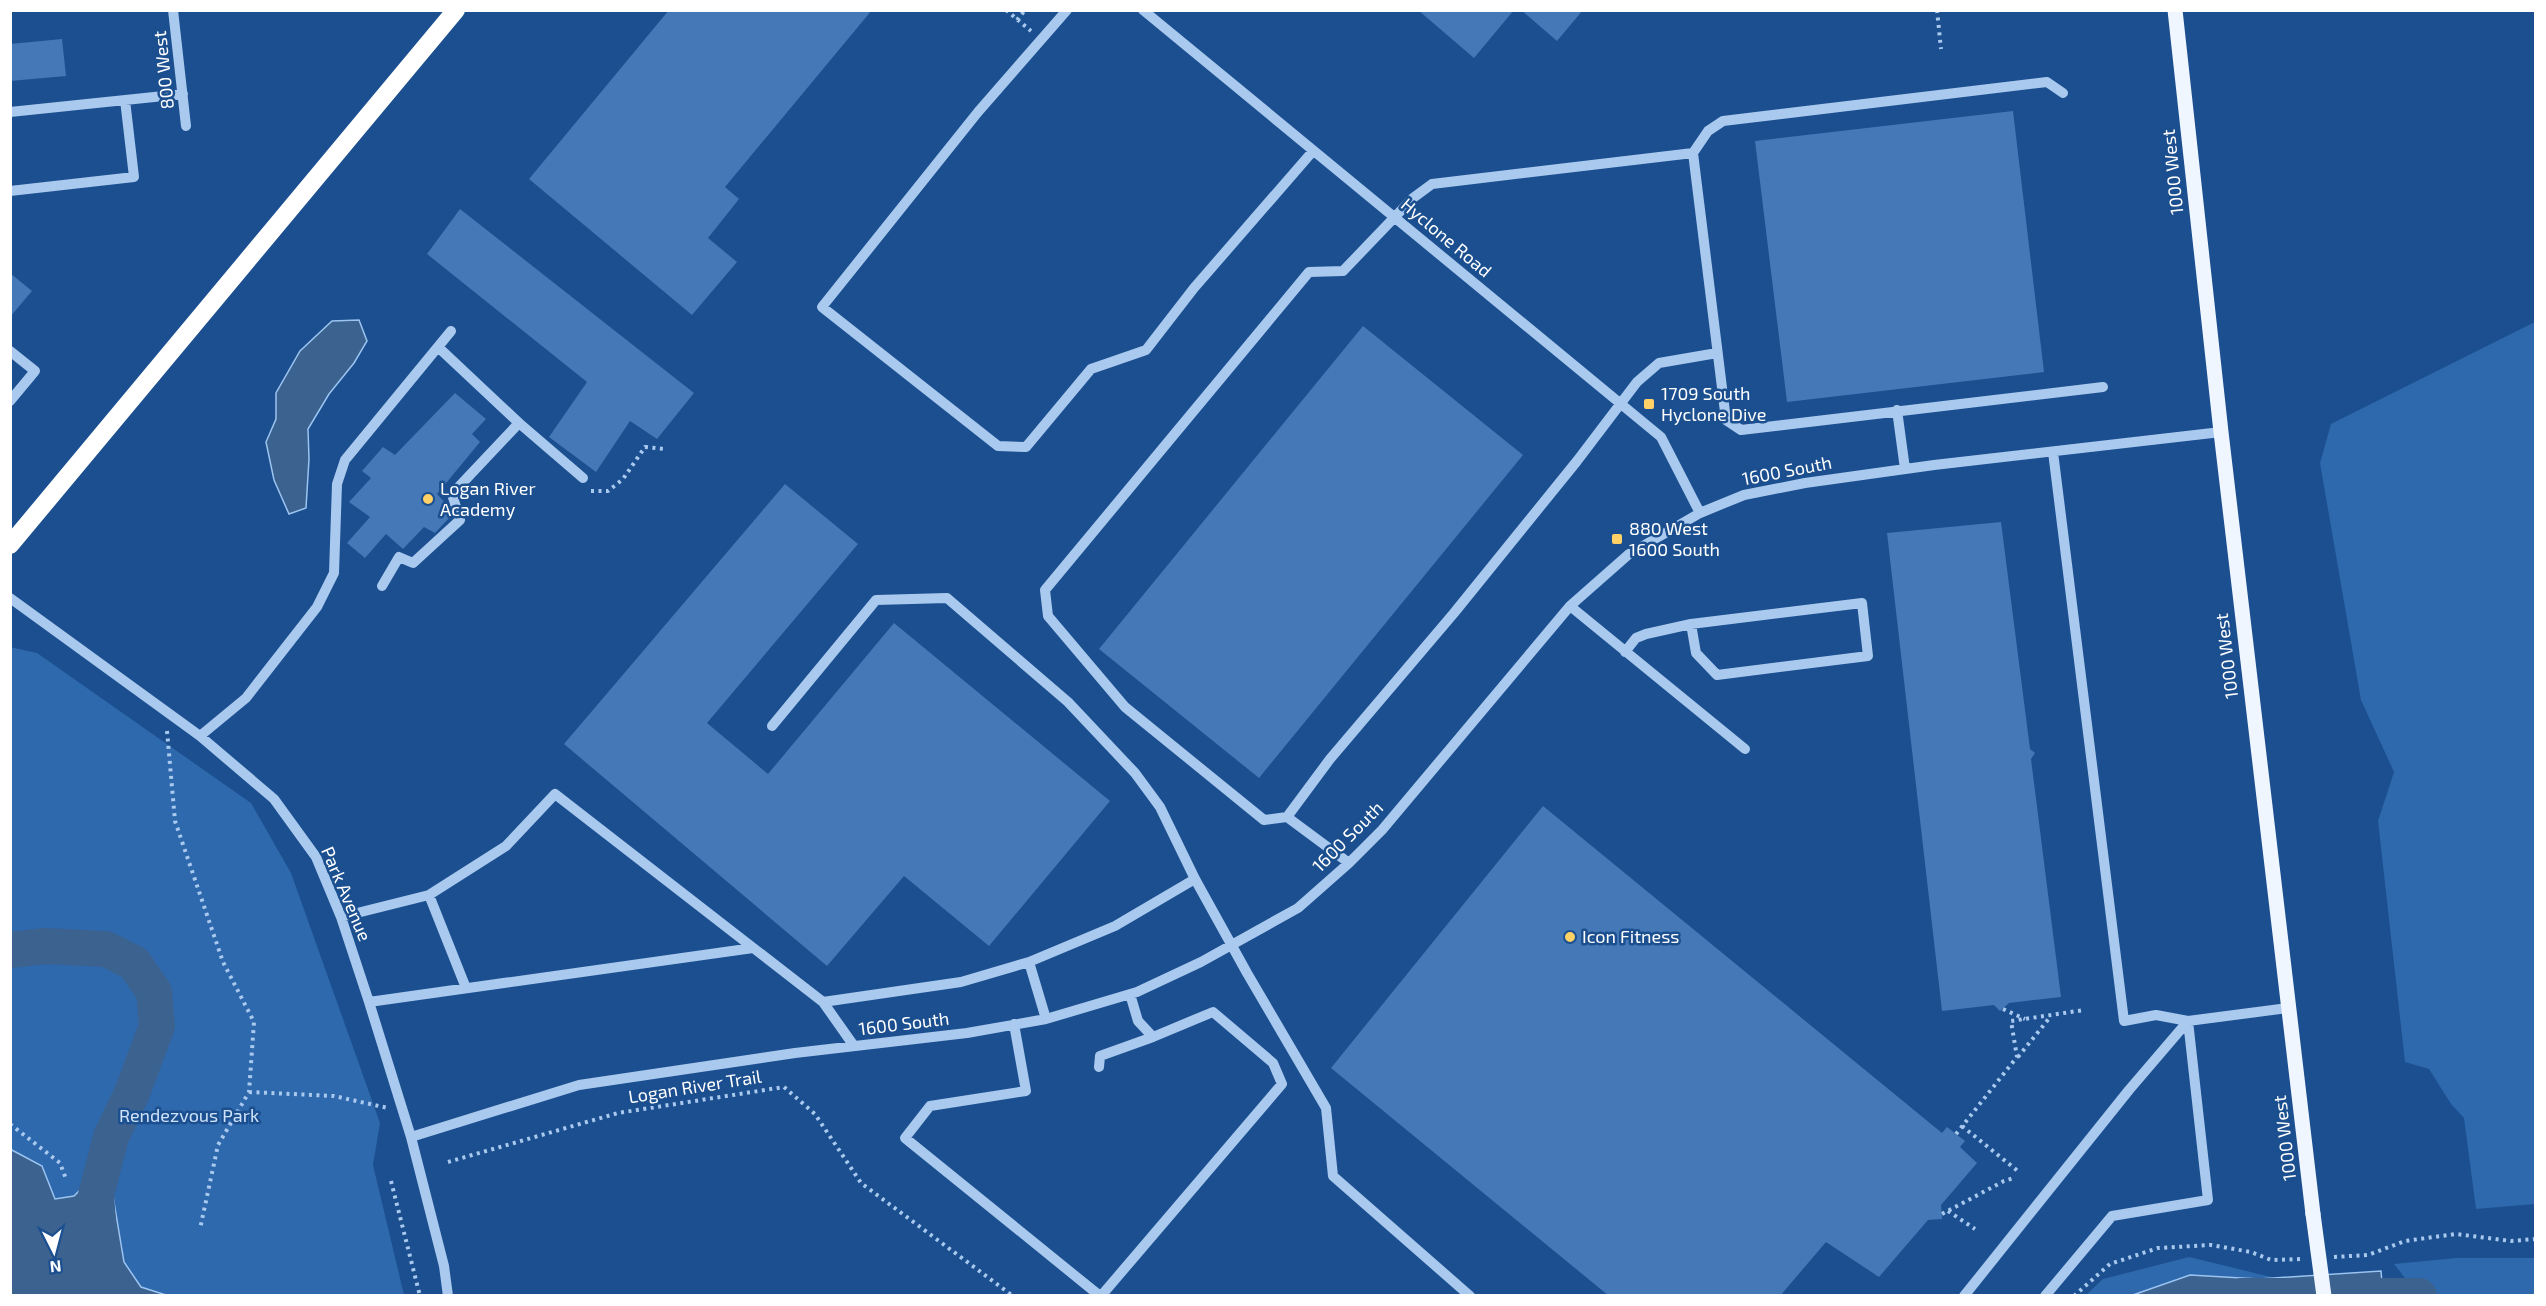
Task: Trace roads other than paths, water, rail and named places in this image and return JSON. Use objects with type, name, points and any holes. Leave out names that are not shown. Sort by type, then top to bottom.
[{"type":"highway","points":[[10,545],[456,10]]},
{"type":"main road","name":"1000 West","points":[[2175,10],[2221,432],[2324,1296]]},
{"type":"street","name":"800 West","points":[[174,10],[186,126]]},
{"type":"street","points":[[1067,10],[978,112],[822,306],[998,446],[1026,447],[1091,369],[1146,350],[1194,288],[1313,151]]},
{"type":"street","name":"Hyclone Road","points":[[1143,10],[1661,436],[1700,513]]},
{"type":"street","points":[[2063,93],[2047,82],[1723,121],[1708,131],[1693,153],[1726,420],[1741,430],[2103,387]]},
{"type":"street","points":[[10,112],[183,94]]},
{"type":"street","points":[[10,191],[134,177],[125,100]]},
{"type":"street","points":[[1349,863],[1287,817],[1264,820],[1125,707],[1048,616],[1045,590],[1309,272],[1344,271],[1413,198],[1432,184],[1693,153]]},
{"type":"street","points":[[200,736],[246,698],[317,607],[334,573],[337,484],[345,460],[451,331]]},
{"type":"street","points":[[438,347],[519,423],[584,478]]},
{"type":"street","points":[[10,351],[35,371],[10,401]]},
{"type":"street","points":[[1287,817],[1330,759],[1454,613],[1622,404],[1637,382],[1659,363],[1718,353]]},
{"type":"street","points":[[1897,410],[1905,469]]},
{"type":"street","points":[[382,586],[399,557],[413,562],[460,520],[452,494],[519,423]]},
{"type":"street","name":"1600 South","points":[[411,1137],[579,1084],[854,1046],[967,1033],[1046,1019],[1130,994],[1201,962],[1298,908],[1382,830],[1570,606],[1629,554],[1700,513],[1744,495],[1805,483],[2221,432]]},
{"type":"street","points":[[2053,452],[2124,1021],[2156,1015],[2188,1021],[2288,1008]]},
{"type":"street","name":"Park Avenue","points":[[10,598],[200,736],[274,799],[316,857],[341,917],[411,1137],[444,1266],[448,1296]]},
{"type":"street","points":[[772,726],[876,600],[947,598],[1068,702],[1135,774],[1160,807],[1195,879],[1326,1108],[1333,1176],[1470,1296]]},
{"type":"street","points":[[1625,652],[1636,638],[1691,624],[1862,603],[1868,656],[1717,675],[1696,653],[1691,624]]},
{"type":"street","points":[[1570,606],[1745,749]]},
{"type":"street","points":[[341,917],[429,894],[506,846],[555,794],[823,1002],[854,1046]]},
{"type":"street","points":[[823,1002],[961,982],[1029,962],[1115,926],[1195,879]]},
{"type":"street","points":[[429,894],[466,988]]},
{"type":"street","points":[[369,1002],[753,948]]},
{"type":"street","points":[[1029,962],[1046,1019]]},
{"type":"street","points":[[1130,994],[1138,1021],[1153,1036]]},
{"type":"street","points":[[1014,1024],[1026,1091],[930,1106],[905,1138],[1101,1296],[1282,1084],[1273,1064],[1213,1012],[1100,1056],[1099,1067]]},
{"type":"street","points":[[1968,1294],[2129,1090],[2188,1021]]},
{"type":"street","points":[[2045,1296],[2112,1216],[2208,1200],[2188,1021]]},
{"type":"waterway","points":[[10,950],[45,946],[106,949],[134,963],[154,992],[157,1026],[132,1093],[111,1137],[96,1195],[99,1235]]},
{"type":"waterway","points":[[2242,1296],[2419,1296]]},
{"type":"place","name":"1709 South Hyclone Dive","points":[[1649,404]]},
{"type":"place","name":"Logan River Academy","points":[[428,499]]},
{"type":"place","name":"880 West 1600 South","points":[[1617,539]]},
{"type":"place","name":"Icon Fitness","points":[[1570,937]]},
{"type":"park label","name":"Rendezvous Park","points":[[189,1116]]}]
